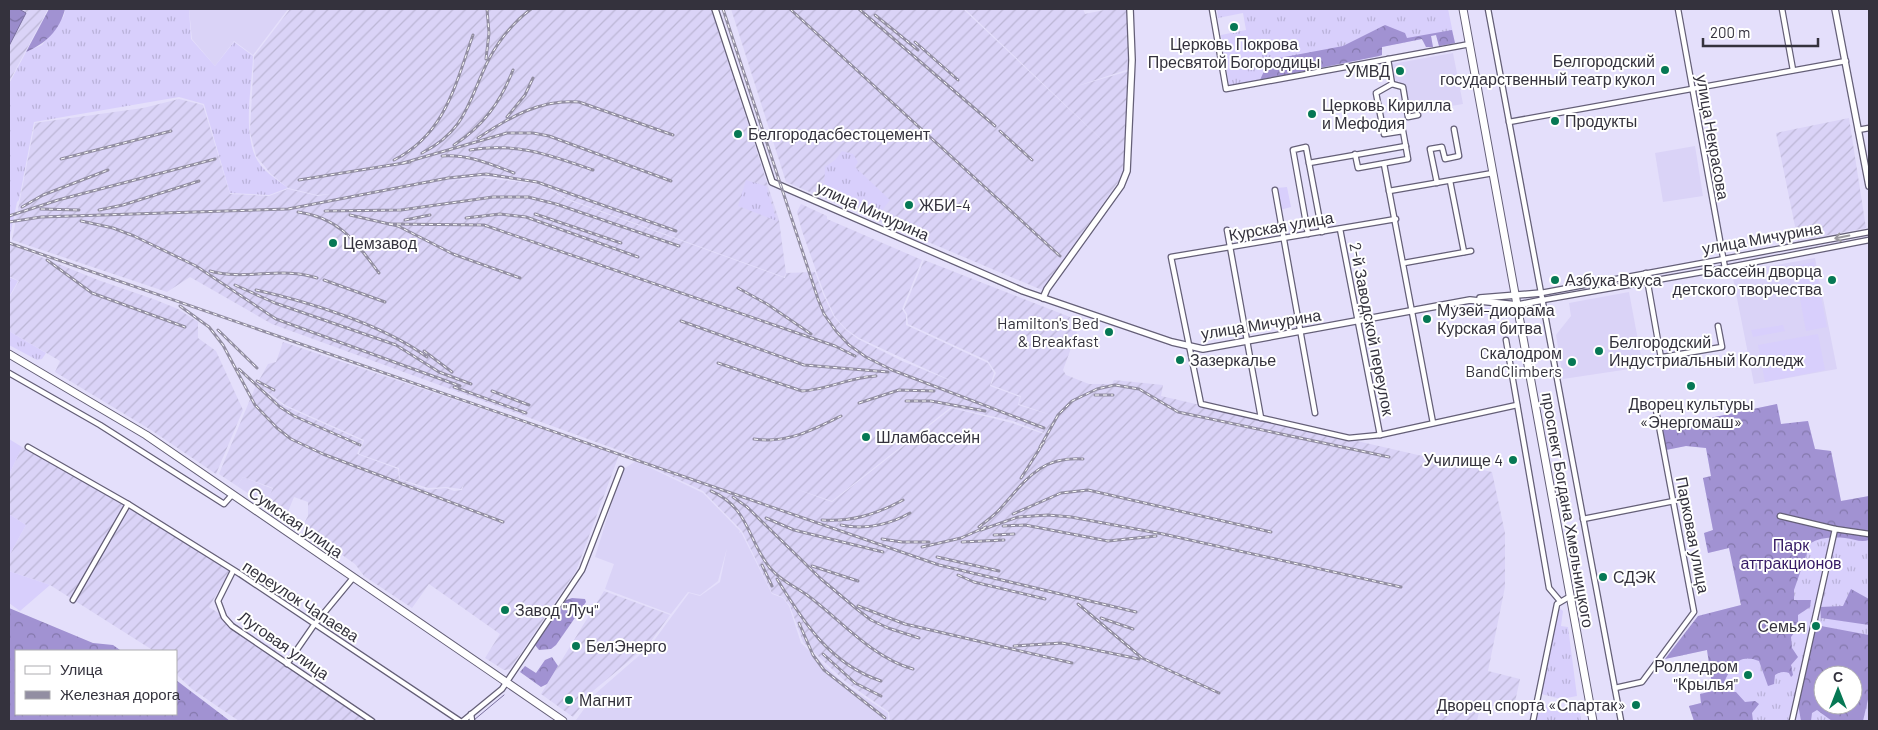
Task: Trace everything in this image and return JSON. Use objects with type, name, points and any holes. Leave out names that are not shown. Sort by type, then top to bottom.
[{"type":"main road","name":"проспект Богдана Хмельницкого","points":[[1463,9],[1593,721]]},
{"type":"main road","name":"Сумская улица","points":[[9,354],[141,432],[557,720]]},
{"type":"street","name":"улица Мичурина","points":[[715,9],[772,182],[783,185],[966,268],[1043,298],[1190,348],[1203,349],[1248,342],[1470,300],[1518,305],[1869,240]]},
{"type":"street","points":[[1043,298],[1047,289],[1121,186],[1127,170],[1132,60],[1131,9]]},
{"type":"street","points":[[1212,9],[1226,89],[1470,44]]},
{"type":"street","points":[[1488,9],[1621,721]]},
{"type":"street","name":"улица Некрасова","points":[[1678,9],[1725,268]]},
{"type":"street","points":[[1782,9],[1793,70]]},
{"type":"street","points":[[1835,9],[1869,186]]},
{"type":"street","points":[[1388,59],[1392,84]]},
{"type":"street","points":[[1509,122],[1846,61]]},
{"type":"street","points":[[1355,154],[1358,168],[1408,159],[1403,131],[1384,134],[1376,93],[1392,84],[1403,87],[1408,117],[1418,115]]},
{"type":"street","points":[[1858,130],[1869,128]]},
{"type":"street","points":[[1432,161],[1459,156],[1454,129]]},
{"type":"street","points":[[1310,163],[1406,146]]},
{"type":"street","points":[[1308,234],[1293,150],[1306,147],[1322,232]]},
{"type":"street","points":[[1436,183],[1430,149],[1442,147],[1445,159]]},
{"type":"street","points":[[1384,164],[1396,219],[1433,423]]},
{"type":"street","points":[[1390,192],[1493,173]]},
{"type":"street","points":[[1450,181],[1464,252]]},
{"type":"street","points":[[1275,190],[1315,413]]},
{"type":"street","name":"Курская улица","points":[[1190,348],[1171,257],[1396,219]]},
{"type":"street","name":"2-й Заводской переулок","points":[[1340,229],[1380,434]]},
{"type":"street","points":[[1227,230],[1260,418]]},
{"type":"street","name":"улица Мичурина","points":[[1541,293],[1869,232]]},
{"type":"street","points":[[1404,263],[1471,251]]},
{"type":"street","points":[[1646,274],[1663,358],[1722,347],[1718,326]]},
{"type":"street","points":[[1470,300],[1541,293]]},
{"type":"street","points":[[1506,340],[1549,588],[1560,601]]},
{"type":"street","points":[[1190,348],[1201,404],[1349,438],[1380,434],[1517,405]]},
{"type":"street","points":[[9,372],[100,425],[224,504],[232,495]]},
{"type":"street","name":"Парковая улица","points":[[1615,688],[1642,682],[1694,613],[1656,410]]},
{"type":"street","name":"переулок Чапаева","points":[[28,447],[128,504],[462,721]]},
{"type":"street","points":[[462,721],[506,683],[582,570],[621,469]]},
{"type":"street","points":[[1583,519],[1674,501]]},
{"type":"street","points":[[73,600],[128,504]]},
{"type":"street","points":[[1780,516],[1835,529],[1869,534]]},
{"type":"street","points":[[1792,721],[1835,529]]},
{"type":"street","name":"Луговая улица","points":[[232,571],[218,601],[224,617],[232,626],[372,721]]},
{"type":"street","points":[[288,664],[314,625],[353,578]]},
{"type":"street","points":[[1533,721],[1557,604],[1569,597]]},
{"type":"street","points":[[471,714],[472,721]]},
{"type":"shaded area","points":[[9,9],[48,9],[9,82]]},
{"type":"shaded area","points":[[189,9],[288,9],[253,55],[234,41],[215,66],[192,39]]},
{"type":"shaded area","points":[[290,9],[711,9],[779,220],[786,273],[815,272],[834,317],[846,330],[858,339],[902,361],[954,382],[859,338],[847,330],[835,317],[824,293],[802,231],[797,212],[801,204],[827,216],[827,219],[922,260],[902,309],[906,315],[906,325],[988,363],[994,373],[990,386],[1020,397],[1018,405],[1051,415],[1019,404],[1021,396],[991,385],[996,373],[988,361],[908,324],[907,314],[904,309],[924,260],[1070,317],[1067,328],[1077,332],[1063,370],[1066,375],[1089,384],[1112,384],[1114,380],[1163,385],[1161,396],[1492,472],[1505,533],[1505,587],[1488,671],[1520,679],[1513,711],[1481,703],[1477,721],[890,721],[889,712],[846,682],[803,642],[790,606],[783,597],[772,593],[742,531],[703,491],[645,464],[629,454],[272,324],[190,277],[167,292],[12,240],[35,123],[143,108],[179,99],[203,105],[230,194],[269,196],[288,189],[318,196],[330,194],[317,195],[288,188],[271,174],[256,156],[250,132],[254,56]],"holes":[[[477,176],[536,183],[548,187],[568,199],[784,277],[786,273],[785,278],[568,200],[548,188],[536,184],[478,177],[442,182]],[[951,407],[1013,421],[1044,433],[1050,419],[1044,434],[1012,423],[952,408],[832,502],[793,488],[832,501]]]},
{"type":"shaded area","points":[[731,9],[963,9],[1120,157],[965,9],[1083,9],[1085,14],[1109,9],[1127,9],[1129,69],[1074,87],[1129,71],[1123,175],[1042,290],[786,182]]},
{"type":"shaded area","points":[[1453,53],[1463,104],[1404,114],[1399,81],[1396,82],[1392,64]]},
{"type":"shaded area","points":[[1849,118],[1866,228],[1798,241],[1776,133]]},
{"type":"shaded area","points":[[1695,146],[1703,196],[1663,202],[1655,153]]},
{"type":"shaded area","points":[[9,244],[98,280],[178,309],[198,322],[198,338],[216,351],[243,410],[216,474],[151,430],[55,372],[60,361],[9,331],[9,298],[19,281],[9,276]]},
{"type":"shaded area","points":[[1815,258],[1837,369],[1754,384],[1732,273]]},
{"type":"shaded area","name":"Белгородский Индустриальный Колледж","points":[[1629,292],[1643,367],[1563,379],[1556,335],[1571,316],[1569,303]]},
{"type":"shaded area","points":[[283,342],[619,455],[576,571],[510,669],[504,670],[485,658],[500,634],[429,584],[412,608],[364,576],[355,564],[302,527],[308,516],[308,502],[294,497],[285,519],[266,505],[273,488],[243,477],[237,486],[219,474],[256,385],[284,406],[363,441],[357,454],[398,469],[399,479],[427,490],[446,488],[454,491],[462,490],[464,484],[461,489],[446,487],[428,488],[400,479],[399,468],[359,454],[364,440],[285,405],[257,384],[268,364],[276,362]]},
{"type":"shaded area","points":[[22,447],[179,533],[230,571],[209,607],[263,642],[376,721],[239,721],[192,689],[178,676],[178,650],[152,650],[50,585],[9,571],[9,556],[26,525],[9,514],[9,475]]},
{"type":"shaded area","points":[[636,461],[703,493],[740,531],[739,533],[741,532],[772,594],[783,598],[789,606],[801,643],[844,684],[888,713],[888,721],[576,720],[595,694],[650,646],[689,593],[700,596],[720,582],[727,548],[718,581],[700,595],[688,592],[671,614],[605,589],[614,564],[595,557],[622,470]]},
{"type":"shaded area","points":[[243,477],[273,489],[266,505],[237,486]]},
{"type":"shaded area","points":[[604,591],[670,615],[648,645],[593,691],[573,717],[541,694]]},
{"type":"green space","points":[[49,9],[65,9],[63,17],[51,35],[39,45],[26,52]]},
{"type":"green space","points":[[65,9],[189,9],[191,39],[215,66],[234,42],[253,56],[249,106],[251,144],[261,166],[288,188],[269,195],[230,193],[204,104],[179,97],[34,122],[9,241],[9,84],[26,52],[42,45],[64,16]]},
{"type":"green space","points":[[1217,9],[1448,9],[1455,43],[1439,46],[1436,35],[1431,36],[1433,47],[1426,47],[1422,39],[1382,47],[1382,55],[1379,56],[1229,86],[1221,35],[1246,30],[1243,13],[1218,18]]},
{"type":"green space","points":[[1385,25],[1405,33],[1407,38],[1452,30],[1455,43],[1439,46],[1436,35],[1431,36],[1433,47],[1426,47],[1422,39],[1382,47],[1382,55],[1379,56],[1260,80],[1269,60],[1343,46]]},
{"type":"green space","points":[[842,151],[853,154],[858,162],[855,167],[890,200],[878,216],[824,190],[825,167],[835,160]]},
{"type":"green space","points":[[746,180],[766,186],[777,221],[738,206]]},
{"type":"green space","points":[[1287,187],[1291,207],[1280,210],[1277,188]]},
{"type":"green space","points":[[1814,262],[1827,327],[1806,331],[1794,266]]},
{"type":"green space","points":[[9,277],[18,281],[9,297]]},
{"type":"green space","points":[[1478,307],[1498,309],[1500,316],[1496,313],[1480,316]]},
{"type":"green space","points":[[1783,325],[1785,331],[1753,337],[1751,330]]},
{"type":"green space","points":[[9,331],[46,353],[42,359],[37,360],[9,345]]},
{"type":"green space","points":[[1818,334],[1825,370],[1765,382],[1758,345]]},
{"type":"green space","name":"Парк аттракционов","points":[[1777,404],[1781,424],[1808,421],[1815,449],[1831,451],[1841,501],[1869,496],[1869,721],[1694,721],[1689,706],[1701,703],[1700,694],[1713,691],[1707,650],[1665,659],[1698,616],[1741,605],[1729,548],[1708,553],[1704,533],[1713,530],[1703,478],[1711,476],[1706,448],[1686,446],[1666,450],[1662,428]]},
{"type":"green space","name":"Парк аттракционов","points":[[1777,404],[1781,424],[1808,421],[1815,449],[1831,451],[1841,501],[1869,496],[1869,540],[1832,538],[1817,540],[1810,544],[1794,590],[1794,600],[1811,600],[1810,607],[1798,615],[1798,628],[1791,637],[1792,648],[1798,657],[1791,665],[1793,675],[1791,677],[1787,672],[1779,673],[1775,675],[1774,684],[1768,686],[1759,661],[1745,659],[1735,664],[1728,673],[1723,685],[1727,692],[1736,692],[1745,702],[1755,701],[1759,704],[1752,713],[1753,721],[1694,721],[1689,706],[1701,703],[1700,694],[1713,691],[1707,650],[1665,659],[1698,616],[1741,605],[1729,548],[1708,553],[1704,533],[1713,530],[1703,478],[1711,476],[1706,448],[1686,446],[1666,450],[1662,428]]},
{"type":"green space","points":[[9,439],[22,447],[9,475]]},
{"type":"green space","points":[[9,514],[26,525],[9,556]]},
{"type":"green space","points":[[9,571],[50,585],[20,611],[9,603]]},
{"type":"green space","points":[[1851,589],[1869,599],[1869,625],[1821,618],[1820,607],[1843,606]]},
{"type":"green space","points":[[572,598],[585,599],[586,602],[556,645],[551,649],[539,650],[535,645],[536,641],[566,600]]},
{"type":"green space","points":[[1558,607],[1563,611],[1561,626],[1568,627],[1577,696],[1561,699],[1541,694]]},
{"type":"green space","points":[[9,608],[93,643],[113,645],[120,650],[15,650],[15,715],[178,715],[178,682],[230,721],[9,721]]},
{"type":"green space","points":[[1821,626],[1869,635],[1869,695],[1863,721],[1832,721],[1824,715],[1863,715],[1863,665],[1813,665],[1813,712],[1811,721],[1801,721],[1798,704],[1813,629]]},
{"type":"green space","points":[[552,657],[558,666],[547,684],[541,687],[520,672],[525,666],[536,673],[545,660]]},
{"type":"green space","name":"Ролледром \"Крылья\"","points":[[1748,661],[1757,664],[1760,673],[1757,682],[1748,685],[1739,682],[1736,673],[1739,664]]},
{"type":"green space","points":[[1540,704],[1580,711],[1581,721],[1535,721]]},
{"type":"water","points":[[9,9],[19,9],[26,13],[9,46]]},
{"type":"waterway","points":[[474,720],[504,695]]},
{"type":"railway","points":[[486,59],[489,33],[487,9]]},
{"type":"railway","points":[[422,153],[437,144],[458,124],[497,45],[507,32],[531,9]]},
{"type":"railway","points":[[723,9],[818,299],[824,314],[836,331],[849,345],[866,357],[892,370],[1044,428]]},
{"type":"railway","points":[[790,9],[1060,256]]},
{"type":"railway","points":[[859,9],[995,126]]},
{"type":"railway","points":[[875,15],[918,50]]},
{"type":"railway","points":[[394,160],[425,137],[437,122],[454,90],[473,35]]},
{"type":"railway","points":[[915,42],[958,80]]},
{"type":"railway","points":[[454,145],[482,122],[502,93],[513,70]]},
{"type":"railway","points":[[507,117],[525,95],[533,78]]},
{"type":"railway","points":[[478,138],[526,111],[551,103],[565,102],[579,102],[673,135]]},
{"type":"railway","points":[[61,159],[171,131]]},
{"type":"railway","points":[[1000,131],[1032,160]]},
{"type":"railway","points":[[403,163],[507,133],[533,133],[549,136],[671,181]]},
{"type":"railway","points":[[470,150],[503,148],[533,151],[593,170]]},
{"type":"railway","points":[[442,156],[470,158],[514,173]]},
{"type":"railway","points":[[9,216],[58,200],[215,159]]},
{"type":"railway","points":[[299,180],[410,162]]},
{"type":"railway","points":[[22,207],[43,195],[108,170]]},
{"type":"railway","points":[[9,222],[41,217],[288,209],[448,178],[486,174],[537,182],[676,231]]},
{"type":"railway","points":[[99,210],[123,205],[199,181]]},
{"type":"railway","points":[[325,211],[401,210],[493,197],[528,197],[556,204],[679,246]]},
{"type":"railway","points":[[41,209],[79,210]]},
{"type":"railway","points":[[298,212],[313,215],[336,226],[354,241],[379,273]]},
{"type":"railway","points":[[466,218],[500,214],[526,217],[638,257]]},
{"type":"railway","points":[[535,214],[621,243]]},
{"type":"railway","points":[[350,215],[398,226],[453,254],[520,278]]},
{"type":"railway","points":[[405,220],[430,215]]},
{"type":"railway","points":[[81,221],[113,228],[134,236],[196,266],[276,319],[460,386]]},
{"type":"railway","points":[[389,224],[484,225],[835,346],[855,356]]},
{"type":"railway","points":[[9,243],[939,565],[1136,612]]},
{"type":"railway","points":[[47,260],[92,293],[185,327]]},
{"type":"railway","points":[[210,271],[237,275],[290,273],[317,278]]},
{"type":"railway","points":[[324,280],[385,302]]},
{"type":"railway","points":[[235,285],[275,303],[396,345],[439,372],[471,384]]},
{"type":"railway","points":[[738,288],[767,304],[811,334]]},
{"type":"railway","points":[[256,290],[322,308],[368,325],[409,345],[427,357]]},
{"type":"railway","points":[[180,306],[209,327],[223,345],[255,405],[277,428],[291,439],[323,454],[503,522]]},
{"type":"railway","points":[[681,321],[804,365],[888,372]]},
{"type":"railway","points":[[218,330],[257,368]]},
{"type":"railway","points":[[424,351],[452,372]]},
{"type":"railway","points":[[718,363],[802,391],[876,376]]},
{"type":"railway","points":[[239,369],[280,407],[294,416],[360,445]]},
{"type":"railway","points":[[257,381],[274,390]]},
{"type":"railway","points":[[1040,447],[1058,415],[1072,401],[1097,389],[1115,385],[1139,389],[1178,412],[1389,457]]},
{"type":"railway","points":[[454,387],[526,413]]},
{"type":"railway","points":[[859,403],[899,390],[934,391]]},
{"type":"railway","points":[[492,391],[529,405]]},
{"type":"railway","points":[[1095,395],[1113,395]]},
{"type":"railway","points":[[906,401],[931,401],[985,411]]},
{"type":"railway","points":[[754,439],[788,438],[809,431],[841,416]]},
{"type":"railway","points":[[1021,478],[1044,442]]},
{"type":"railway","points":[[979,527],[998,512],[1035,472],[1056,461],[1083,459]]},
{"type":"railway","points":[[1013,514],[1061,493],[1088,490],[1271,532]]},
{"type":"railway","points":[[711,491],[724,498],[741,515],[763,558],[779,576],[820,605],[870,647],[884,656],[913,669]]},
{"type":"railway","points":[[733,497],[747,507],[821,579],[871,620],[888,628],[919,638]]},
{"type":"railway","points":[[822,520],[844,520],[864,516],[903,500]]},
{"type":"railway","points":[[841,525],[867,527],[894,521],[910,513]]},
{"type":"railway","points":[[981,530],[1018,517],[1048,515],[1071,517],[1163,534],[1401,587]]},
{"type":"railway","points":[[766,518],[794,530],[883,552]]},
{"type":"railway","points":[[1003,526],[1025,525],[1108,541],[1156,536]]},
{"type":"railway","points":[[922,547],[961,538],[986,527]]},
{"type":"railway","points":[[994,535],[1014,534]]},
{"type":"railway","points":[[882,539],[902,542],[929,542]]},
{"type":"railway","points":[[962,542],[1004,540]]},
{"type":"railway","points":[[937,557],[999,571]]},
{"type":"railway","points":[[762,565],[772,586]]},
{"type":"railway","points":[[812,566],[858,581]]},
{"type":"railway","points":[[958,575],[974,582],[1045,599]]},
{"type":"railway","points":[[777,579],[808,626],[833,653],[863,674],[881,681]]},
{"type":"railway","points":[[1078,604],[1142,658],[1219,693]]},
{"type":"railway","points":[[858,606],[905,624],[1072,663]]},
{"type":"railway","points":[[1101,618],[1133,629]]},
{"type":"railway","points":[[799,623],[813,655],[824,670],[885,718]]},
{"type":"railway","points":[[1014,646],[1062,643],[1139,659]]},
{"type":"railway","points":[[823,654],[855,683],[881,696]]},
{"type":"place","name":"Церковь Покрова Пресвятой Богородицы","points":[[1234,27]]},
{"type":"place","name":"Белгородский государственный театр кукол","points":[[1665,70]]},
{"type":"place","name":"УМВД","points":[[1400,71]]},
{"type":"place","name":"Церковь Кирилла и Мефодия","points":[[1312,114]]},
{"type":"place","name":"Продукты","points":[[1555,121]]},
{"type":"place","name":"Белгородасбестоцемент","points":[[738,134]]},
{"type":"place","name":"ЖБИ-4","points":[[909,205]]},
{"type":"place","name":"Цемзавод","points":[[333,243]]},
{"type":"place","name":"Азбука Вкуса","points":[[1555,280]]},
{"type":"place","name":"Бассейн дворца детского творчества","points":[[1832,280]]},
{"type":"place","name":"Музей-диорама Курская битва","points":[[1427,319]]},
{"type":"place","name":"Hamilton's Bed & Breakfast","points":[[1109,332]]},
{"type":"place","name":"Белгородский Индустриальный Колледж","points":[[1599,351]]},
{"type":"place","name":"Зазеркалье","points":[[1180,360]]},
{"type":"place","name":"Cкалодром BandClimbers","points":[[1572,362]]},
{"type":"place","name":"Дворец культуры «Энергомаш»","points":[[1691,386]]},
{"type":"place","name":"Шламбассейн","points":[[866,437]]},
{"type":"place","name":"Училище 4","points":[[1513,460]]},
{"type":"place","name":"СДЭК","points":[[1603,577]]},
{"type":"place","name":"Завод \"Луч\"","points":[[505,610]]},
{"type":"place","name":"Семья","points":[[1816,626]]},
{"type":"place","name":"БелЭнерго","points":[[576,646]]},
{"type":"place","name":"Ролледром \"Крылья\"","points":[[1748,675]]},
{"type":"place","name":"Магнит","points":[[569,700]]},
{"type":"place","name":"Дворец спорта «Спартак»","points":[[1636,705]]}]
